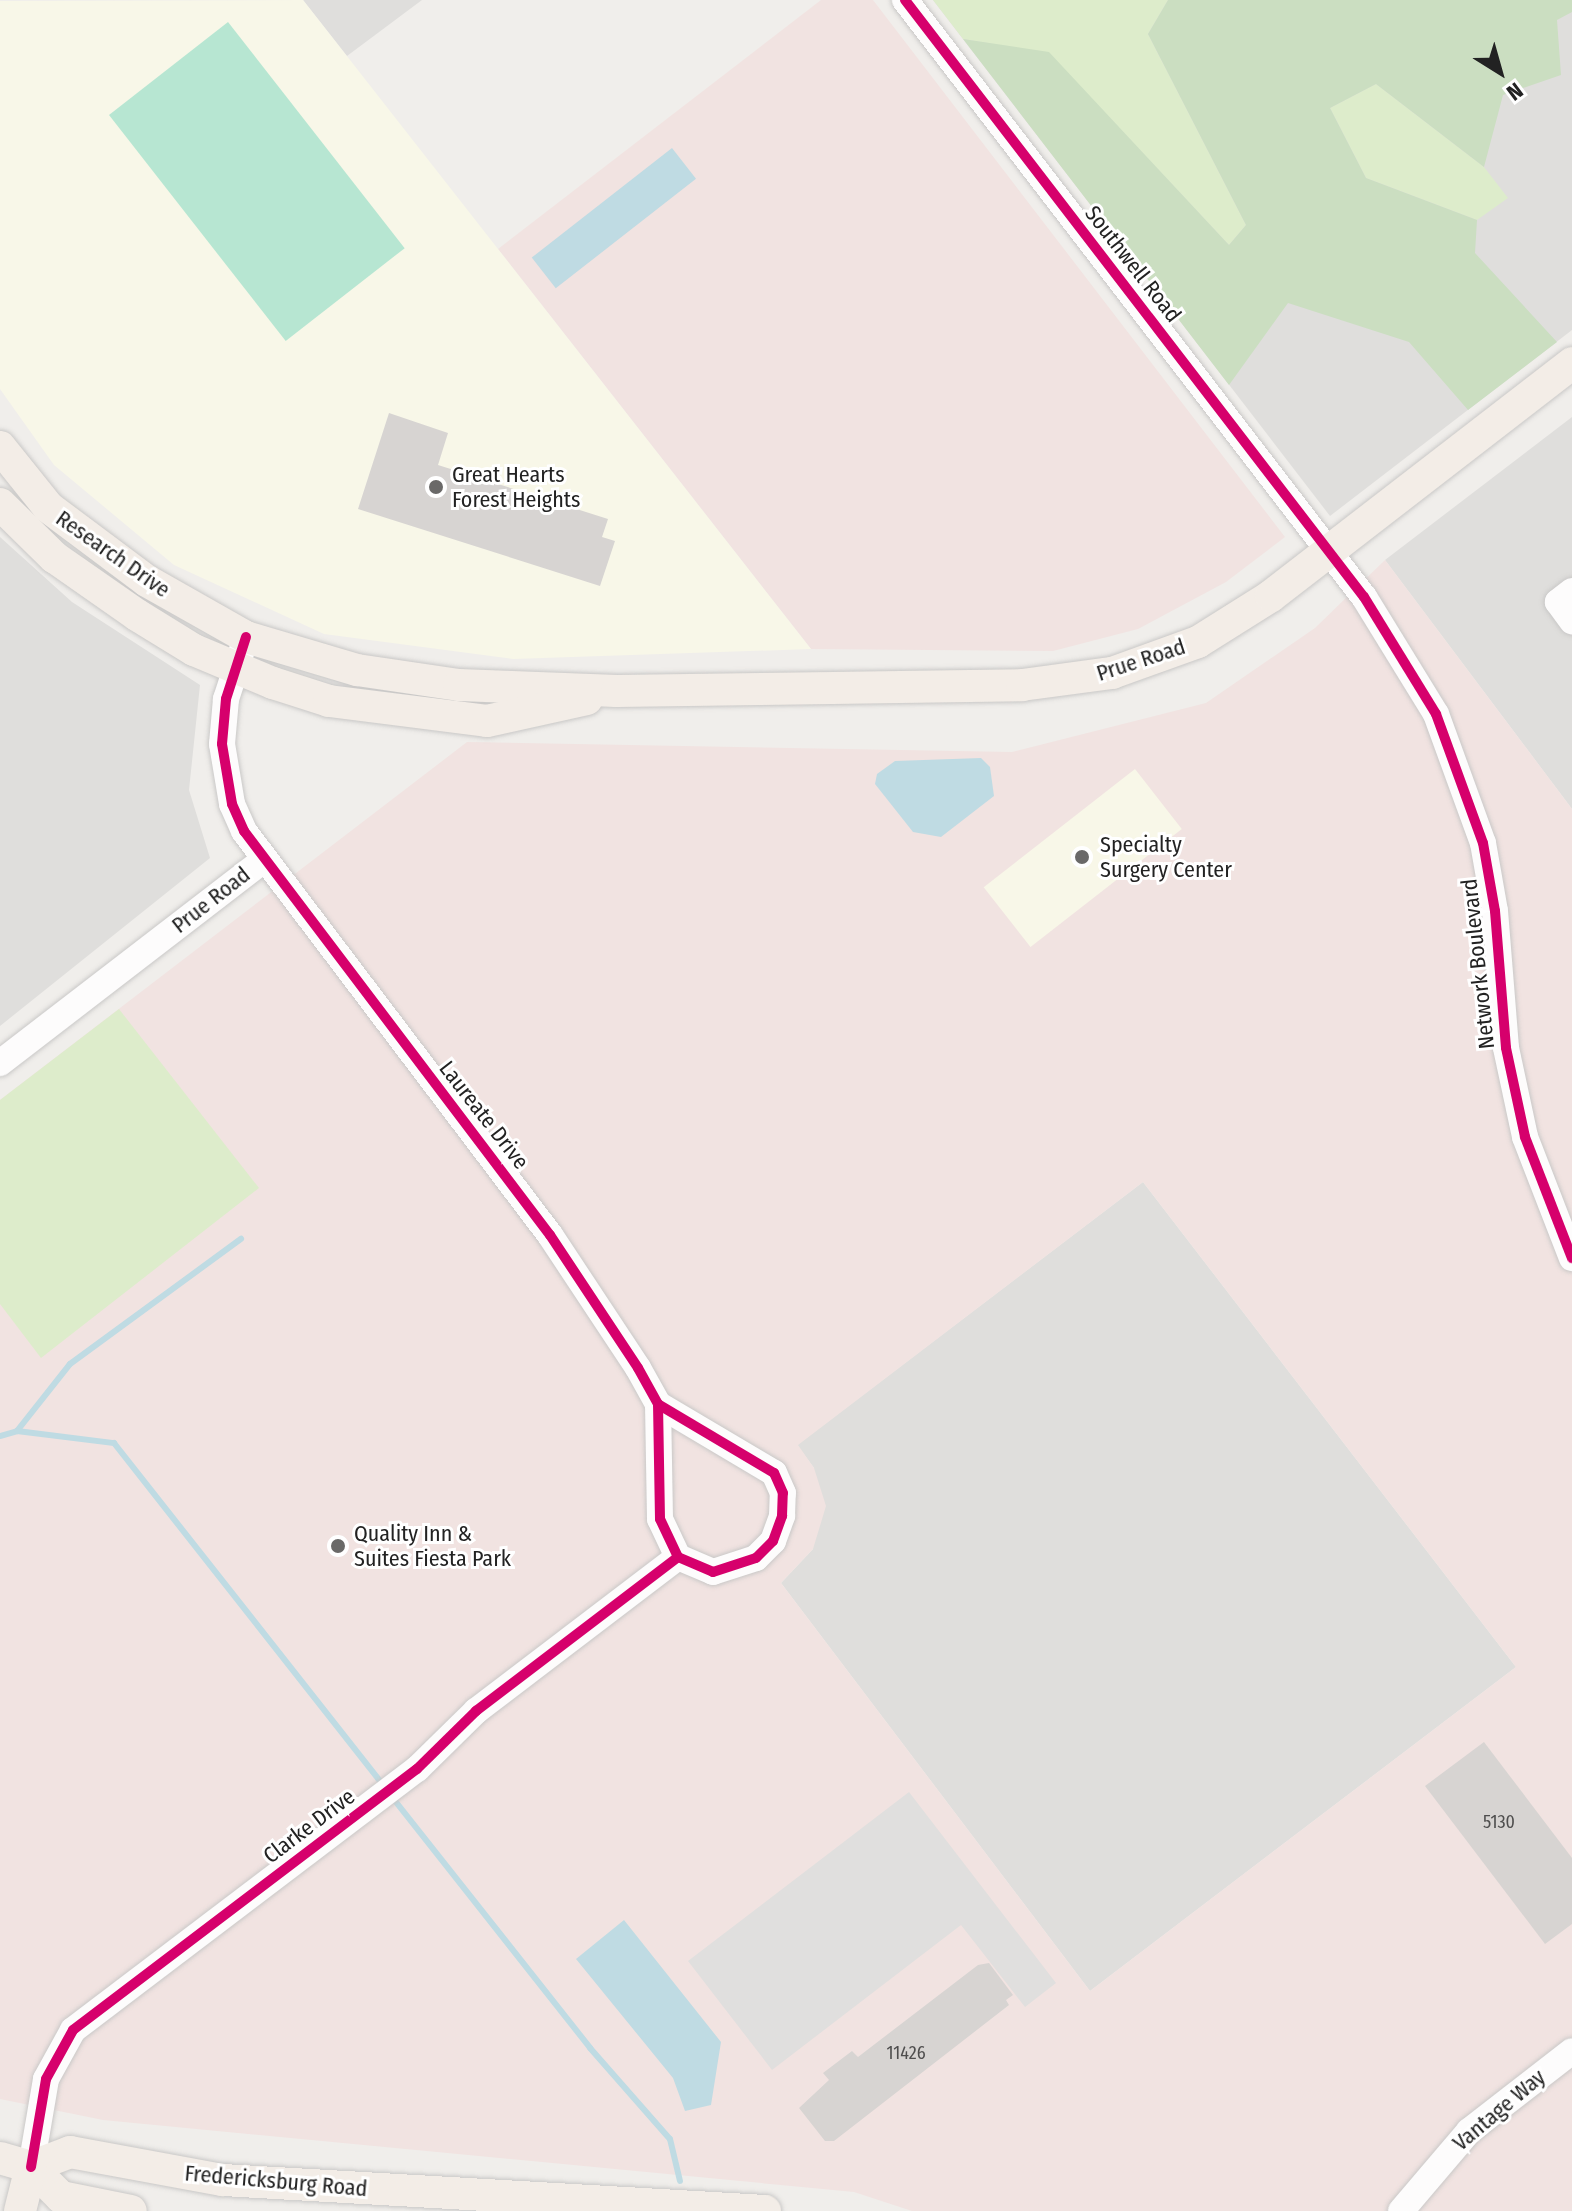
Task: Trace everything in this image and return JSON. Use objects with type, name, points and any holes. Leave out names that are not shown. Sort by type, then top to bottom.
[{"type":"main road","name":"Prue Road","points":[[246,637],[405,679],[617,691],[1022,685],[1112,673],[1198,642],[1329,552],[1570,368]]},
{"type":"main road","name":"Research Drive","points":[[0,447],[48,507],[147,581],[246,637]]},
{"type":"main road","points":[[0,479],[18,495],[48,507]]},
{"type":"main road","name":"Research Drive","points":[[0,504],[54,557],[137,615],[235,669]]},
{"type":"main road","name":"Prue Road","points":[[235,669],[329,701],[487,721],[617,691]]},
{"type":"main road","name":"Fredericksburg Road","points":[[31,2167],[70,2152],[223,2180],[765,2211]]},
{"type":"main road","points":[[0,2158],[31,2167],[61,2197],[131,2211]]},
{"type":"main road","points":[[20,2211],[31,2167]]},
{"type":"street","name":"Southwell Road","points":[[905,0],[1329,552]]},
{"type":"street","name":"Network Boulevard","points":[[1329,552],[1403,653],[1463,777],[1495,911],[1506,1048],[1525,1137],[1572,1258]]},
{"type":"street","name":"Prue Road","points":[[0,1063],[262,861],[232,804],[225,773],[226,699],[246,637]]},
{"type":"street","name":"Laureate Drive","points":[[262,861],[550,1235],[658,1404],[751,1454],[774,1473],[783,1493],[773,1541],[756,1558],[713,1572],[678,1557]]},
{"type":"street","points":[[658,1404],[660,1519],[678,1557]]},
{"type":"street","name":"Clarke Drive","points":[[31,2167],[46,2079],[73,2030],[402,1781],[476,1711],[678,1557]]},
{"type":"street","name":"Vantage Way","points":[[1401,2211],[1469,2131],[1572,2051]]},
{"type":"shaded area","points":[[303,0],[422,0],[347,56]]},
{"type":"shaded area","points":[[303,0],[811,649],[513,659],[324,634],[174,565],[54,465],[0,389],[0,1]]},
{"type":"shaded area","points":[[821,0],[873,0],[1285,537],[1226,582],[1138,629],[1053,651],[811,649],[498,249]]},
{"type":"shaded area","points":[[933,0],[1572,0],[1572,330],[1330,516]]},
{"type":"shaded area","points":[[1572,417],[1572,809],[1385,560]]},
{"type":"shaded area","points":[[0,537],[72,602],[200,685],[189,790],[210,858],[0,1026]]},
{"type":"shaded area","points":[[1385,560],[1572,809],[1572,2211],[912,2211],[854,2192],[103,2120],[0,2099],[0,1100],[467,742],[1012,752],[1206,703],[1315,628]],"holes":[[[1143,1182],[1516,1667],[1090,1991],[781,1583],[813,1549],[826,1506],[814,1468],[798,1445]]]},
{"type":"shaded area","name":"Specialty Surgery Center","points":[[1135,769],[1182,829],[1030,947],[984,887]]},
{"type":"shaded area","points":[[1143,1182],[1516,1667],[1090,1991],[781,1583],[813,1549],[814,1468],[797,1445]]},
{"type":"shaded area","points":[[909,1792],[1056,1983],[1025,2007],[961,1925],[772,2070],[688,1961]]},
{"type":"green space","points":[[933,0],[1168,0],[1148,34],[1246,225],[1229,245],[1049,53],[963,39]]},
{"type":"green space","points":[[1168,0],[1572,0],[1572,12],[1557,20],[1561,75],[1503,95],[1484,167],[1376,84],[1330,108],[1366,178],[1477,220],[1475,253],[1557,342],[1468,410],[1409,342],[1288,303],[1229,385],[963,39],[1049,52],[1229,245],[1246,225],[1148,34]]},
{"type":"green space","points":[[228,22],[405,248],[286,341],[109,115]]},
{"type":"green space","points":[[1376,84],[1484,167],[1508,198],[1477,220],[1366,178],[1330,108]]},
{"type":"green space","points":[[119,1009],[259,1188],[41,1358],[0,1304],[0,1100]]},
{"type":"water","points":[[672,148],[696,179],[556,288],[532,258]]},
{"type":"water","points":[[981,758],[990,767],[994,796],[941,837],[913,832],[875,784],[877,774],[895,761]]},
{"type":"water","points":[[624,1920],[721,2042],[711,2105],[685,2111],[673,2078],[576,1959]]},
{"type":"building","name":"Great Hearts Forest Heights","points":[[389,413],[448,433],[438,465],[608,519],[602,537],[615,541],[600,586],[358,509]]},
{"type":"building","points":[[1484,1742],[1572,1858],[1572,1924],[1545,1944],[1425,1786]]},
{"type":"building","points":[[989,1963],[1013,1995],[1006,2000],[1009,2005],[834,2141],[825,2141],[799,2108],[829,2080],[823,2073],[852,2051],[858,2057],[978,1965]]},
{"type":"waterway","points":[[17,1431],[70,1364],[241,1239]]},
{"type":"waterway","points":[[0,1436],[17,1431],[114,1443],[383,1785]]},
{"type":"waterway","points":[[392,1797],[590,2048],[670,2139],[680,2181]]},
{"type":"cycle path","points":[[905,0],[1364,597],[1436,714],[1483,843],[1495,911],[1506,1048],[1525,1137],[1572,1258]]},
{"type":"cycle path","points":[[246,637],[226,699],[222,744],[232,804],[244,831],[550,1235],[638,1368],[658,1404],[660,1519],[678,1557],[713,1572],[756,1558],[773,1541],[782,1516],[783,1493],[774,1473],[658,1404]]},
{"type":"cycle path","points":[[31,2167],[46,2079],[73,2030],[417,1769],[476,1711],[678,1557]]},
{"type":"place","name":"Great Hearts Forest Heights","points":[[436,487]]},
{"type":"place","name":"Specialty Surgery Center","points":[[1082,857]]},
{"type":"place","name":"Quality Inn & Suites Fiesta Park","points":[[338,1546]]}]
